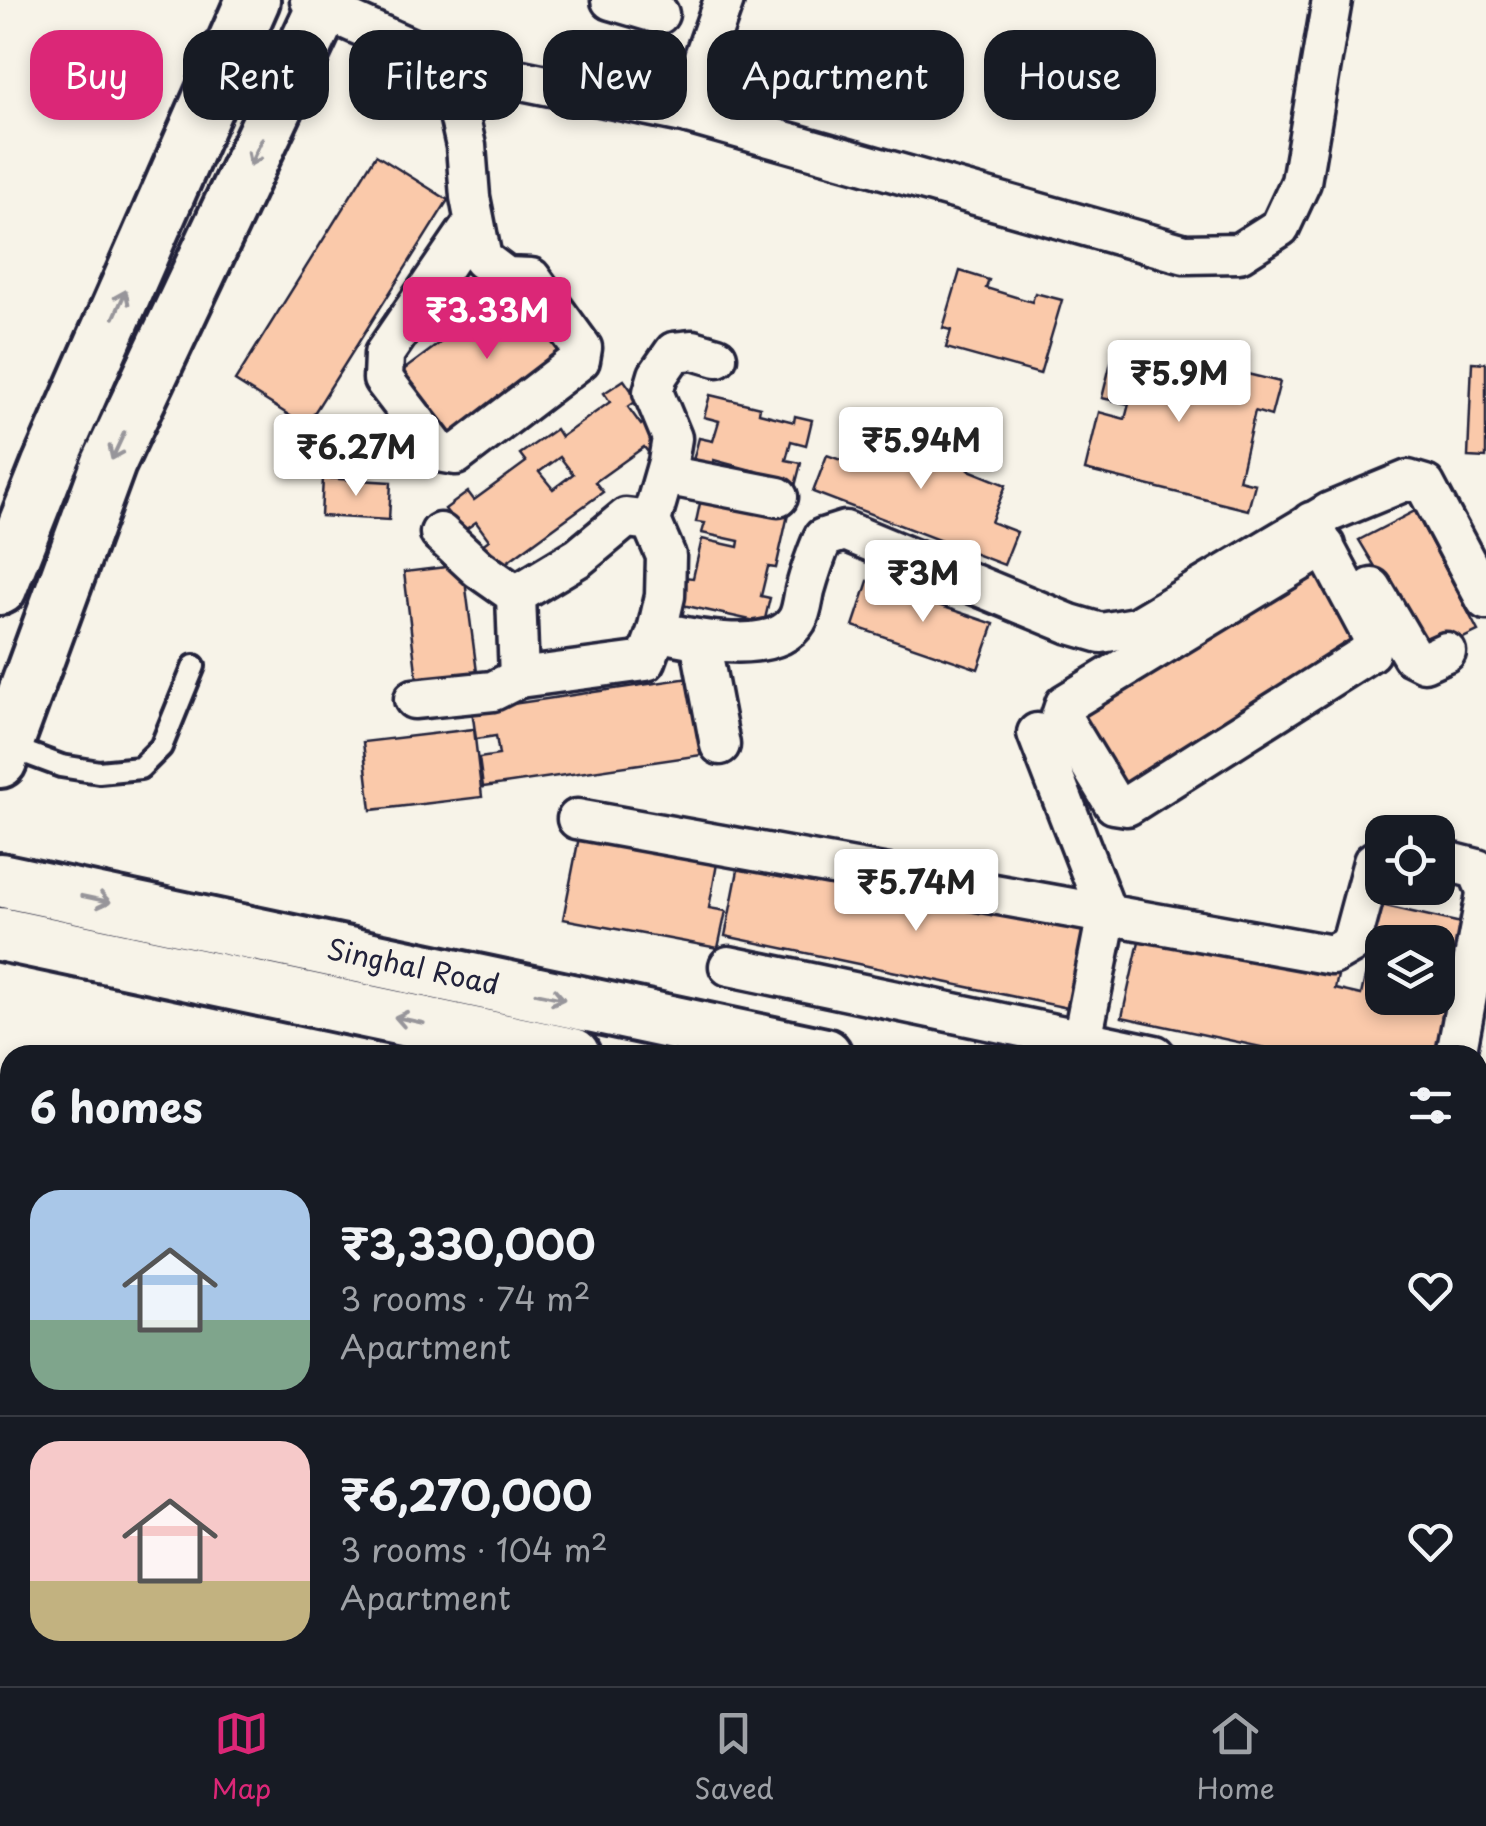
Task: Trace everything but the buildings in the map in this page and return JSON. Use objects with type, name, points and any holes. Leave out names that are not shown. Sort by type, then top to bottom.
[{"type":"street","points":[[241,30],[253,0]]},
{"type":"street","points":[[611,0],[660,14]]},
{"type":"street","points":[[688,114],[724,0]]},
{"type":"street","points":[[523,80],[688,114],[1184,254],[1239,253],[1280,227],[1301,182],[1332,0]]},
{"type":"street","points":[[309,30],[320,3],[376,30]]},
{"type":"street","points":[[0,588],[48,468],[202,120]]},
{"type":"street","points":[[2,753],[109,463],[272,120]]},
{"type":"street","points":[[460,120],[482,258],[506,276],[531,278],[582,348],[580,360],[456,455],[439,452],[383,378],[384,354],[474,222]]},
{"type":"street","points":[[414,700],[494,691],[520,678],[646,661],[665,596],[666,556],[651,520],[672,438],[653,392],[658,375],[674,352],[694,350],[717,357]]},
{"type":"street","points":[[664,474],[778,497]]},
{"type":"street","points":[[1327,528],[1352,576],[1372,636],[1370,652],[1127,806],[1114,804],[1060,716],[1064,704],[1327,528],[1408,480],[1426,485],[1486,600]]},
{"type":"street","points":[[656,632],[700,640],[762,643],[778,636],[796,621],[823,538],[845,531],[1070,624],[1101,633],[1136,627],[1327,528],[1402,505]]},
{"type":"street","points":[[516,595],[579,557],[626,518],[651,520]]},
{"type":"street","points":[[440,533],[479,570],[516,595]]},
{"type":"street","points":[[1352,576],[1412,656],[1424,662],[1446,652]]},
{"type":"street","points":[[516,595],[520,678]]},
{"type":"street","points":[[700,640],[720,745]]},
{"type":"street","points":[[1037,733],[1107,914],[1081,1045]]},
{"type":"street","points":[[577,819],[1332,956],[1351,944],[1365,892]]},
{"type":"street","points":[[1455,866],[1484,881],[1458,1045]]},
{"type":"street","name":"Singhal Road","points":[[0,880],[778,1045]]},
{"type":"street","name":"Singhal Road","points":[[0,934],[526,1045]]},
{"type":"street","points":[[729,966],[1072,1045]]},
{"type":"lane","points":[[2,753],[98,772],[140,768],[162,746],[194,666]]}]
